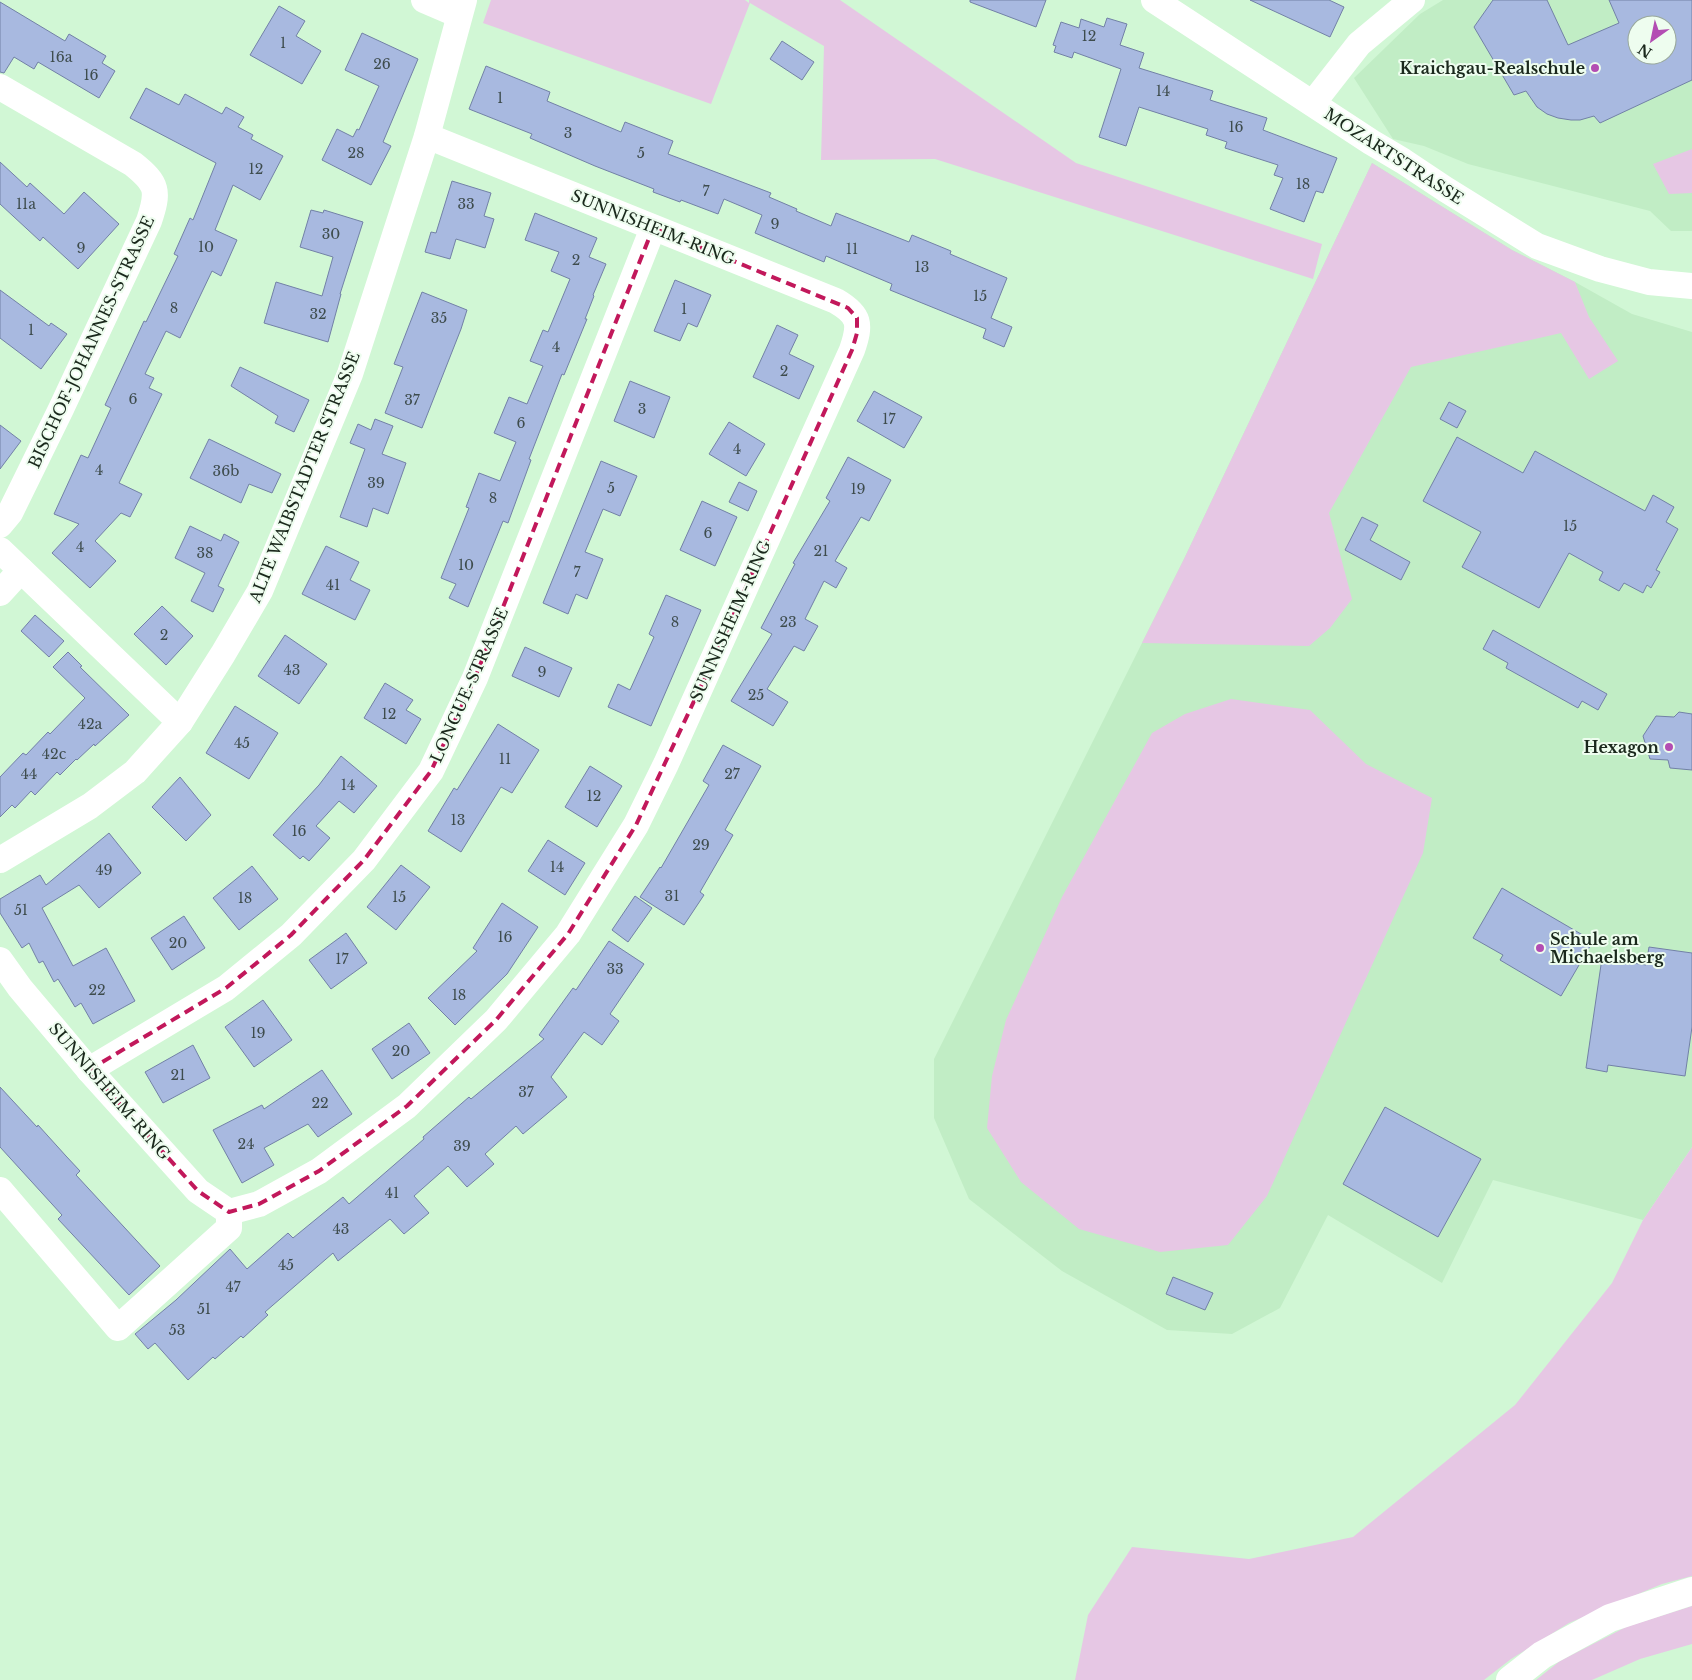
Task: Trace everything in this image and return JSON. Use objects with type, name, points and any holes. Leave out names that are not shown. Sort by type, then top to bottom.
[{"type":"main road","points":[[1510,1680],[1542,1656],[1610,1618],[1692,1591]]},
{"type":"street","points":[[424,0],[461,8]]},
{"type":"street","name":"MOZARTSTRASSE","points":[[1154,0],[1371,142],[1403,160],[1445,189],[1537,246],[1600,269],[1649,282],[1692,286]]},
{"type":"street","points":[[1313,103],[1359,44],[1412,0]]},
{"type":"street","name":"ALTE WAIBSTADTER STRASSE","points":[[0,860],[90,806],[135,772],[180,722],[224,654],[260,591],[350,374],[427,136],[461,8]]},
{"type":"street","name":"BISCHOF-JOHANNES-STRASSE","points":[[0,87],[133,164],[147,176],[153,187],[156,201],[61,409],[10,513],[0,525]]},
{"type":"street","name":"SUNNISHEIM-RING","points":[[0,960],[20,988],[89,1070],[198,1191],[229,1212],[259,1204],[319,1171],[407,1106],[496,1020],[568,934],[636,825],[666,764],[848,358],[857,333],[857,318],[848,308],[836,301],[427,136]]},
{"type":"street","name":"LONGUE-STRASSE","points":[[89,1070],[226,988],[291,935],[364,860],[431,771],[475,678],[653,228]]},
{"type":"street","points":[[0,550],[180,722]]},
{"type":"street","points":[[0,593],[21,570]]},
{"type":"street","points":[[0,1190],[118,1328],[229,1228],[229,1212]]},
{"type":"highlighted area","points":[[653,228],[848,308],[857,318],[857,333],[852,350],[717,652],[636,825],[568,934],[496,1020],[407,1106],[319,1171],[259,1204],[229,1212],[198,1191],[89,1070],[226,988],[291,935],[364,860],[431,771],[475,678]]},
{"type":"shaded area","points":[[491,0],[745,0],[749,3],[749,0],[840,0],[1076,163],[1322,244],[1313,279],[935,159],[821,160],[824,46],[750,3],[711,104],[483,23]]},
{"type":"shaded area","points":[[1443,0],[1692,0],[1692,231],[1671,231],[1650,211],[1468,164],[1424,146],[1393,139],[1354,78],[1420,14]]},
{"type":"shaded area","points":[[1692,149],[1692,193],[1669,194],[1653,164]]},
{"type":"shaded area","points":[[1372,163],[1512,250],[1632,314],[1692,332],[1692,1147],[1643,1220],[1493,1180],[1442,1283],[1328,1215],[1280,1308],[1232,1334],[1167,1330],[1062,1271],[969,1199],[934,1118],[934,1059],[1184,559]]},
{"type":"shaded area","points":[[1372,163],[1512,250],[1575,282],[1589,317],[1618,361],[1589,379],[1561,333],[1411,367],[1329,513],[1352,599],[1330,628],[1309,646],[1142,643],[1184,559]]},
{"type":"shaded area","points":[[1231,699],[1310,710],[1366,764],[1432,798],[1423,853],[1267,1196],[1228,1245],[1160,1252],[1079,1229],[1021,1182],[987,1128],[992,1076],[1006,1020],[1062,897],[1152,733],[1185,714]]},
{"type":"shaded area","points":[[1692,1147],[1692,1576],[1662,1584],[1569,1623],[1511,1659],[1484,1680],[1075,1680],[1088,1615],[1132,1547],[1249,1559],[1353,1537],[1515,1405],[1612,1283],[1643,1220]]},
{"type":"shaded area","points":[[1692,1606],[1692,1644],[1640,1659],[1592,1680],[1536,1680],[1560,1661],[1626,1627]]},
{"type":"building","points":[[970,0],[1046,0],[1036,27],[970,2]]},
{"type":"building","points":[[1250,0],[1329,0],[1344,7],[1330,37]]},
{"type":"building","name":"Kraichgau-Realschule","points":[[1493,0],[1547,0],[1568,45],[1619,23],[1609,0],[1692,0],[1692,80],[1600,123],[1594,116],[1580,120],[1558,118],[1547,114],[1537,107],[1526,91],[1514,95],[1474,27]]},
{"type":"building","points":[[0,2],[65,41],[69,34],[106,56],[102,63],[115,71],[99,98],[38,62],[34,69],[14,57],[4,73],[0,72]]},
{"type":"building","points":[[279,6],[305,21],[296,36],[321,51],[302,84],[250,55]]},
{"type":"building","points":[[1107,18],[1127,24],[1120,45],[1144,53],[1139,68],[1213,91],[1210,100],[1267,118],[1263,130],[1337,158],[1323,193],[1316,191],[1304,222],[1270,209],[1283,178],[1274,175],[1278,165],[1225,148],[1227,142],[1206,135],[1208,129],[1139,107],[1126,146],[1099,137],[1121,69],[1074,52],[1072,58],[1054,52],[1056,46],[1053,45],[1061,22],[1079,28],[1081,19],[1104,27]]},
{"type":"building","points":[[362,33],[418,59],[383,142],[391,146],[371,185],[322,160],[337,129],[353,137],[357,129],[359,130],[379,86],[345,70]]},
{"type":"building","points":[[782,41],[814,62],[802,80],[770,59]]},
{"type":"building","points":[[486,66],[550,92],[547,101],[621,132],[625,122],[673,141],[668,154],[771,193],[769,197],[831,226],[836,213],[909,242],[912,235],[951,251],[950,254],[1007,278],[991,318],[1012,327],[1004,347],[983,338],[986,329],[890,290],[892,284],[826,256],[824,262],[755,233],[762,215],[724,199],[718,214],[681,200],[680,202],[653,192],[654,189],[530,138],[532,134],[469,109]]},
{"type":"building","points":[[146,88],[179,105],[185,94],[222,114],[226,107],[244,117],[238,127],[253,135],[251,139],[283,156],[260,200],[233,185],[215,230],[237,240],[221,276],[212,271],[180,338],[166,331],[145,374],[154,378],[149,388],[162,394],[119,483],[142,494],[130,517],[121,513],[95,541],[116,561],[90,588],[52,553],[79,524],[54,514],[81,455],[88,458],[111,408],[105,405],[144,321],[146,322],[178,256],[174,254],[190,218],[193,220],[216,163],[130,118]]},
{"type":"building","points":[[0,162],[27,187],[30,183],[64,214],[84,192],[119,224],[78,269],[43,237],[40,241],[0,204]]},
{"type":"building","points":[[452,181],[491,193],[484,216],[494,219],[485,248],[456,239],[450,259],[425,252],[431,232],[436,233]]},
{"type":"building","points":[[311,210],[323,213],[324,210],[363,222],[340,294],[328,342],[264,323],[276,282],[322,296],[333,257],[300,247]]},
{"type":"building","points":[[535,213],[597,238],[589,257],[606,264],[593,295],[585,319],[587,319],[564,375],[562,374],[529,459],[531,460],[508,523],[503,521],[468,607],[449,598],[456,584],[441,578],[469,508],[466,507],[479,473],[500,481],[516,442],[494,433],[509,397],[527,404],[543,366],[530,361],[543,330],[548,332],[570,279],[551,271],[559,252],[525,240]]},
{"type":"building","points":[[675,280],[711,295],[697,327],[688,323],[680,341],[654,331]]},
{"type":"building","points":[[0,290],[49,326],[51,323],[67,334],[41,369],[0,338]]},
{"type":"building","points":[[422,292],[467,310],[422,428],[385,413],[403,367],[394,364]]},
{"type":"building","points":[[777,325],[798,335],[789,354],[814,366],[799,399],[753,377]]},
{"type":"building","points":[[240,367],[309,400],[294,432],[275,423],[278,416],[231,386]]},
{"type":"building","points":[[630,381],[670,397],[654,438],[614,421]]},
{"type":"building","points":[[874,391],[922,417],[904,448],[857,421]]},
{"type":"building","points":[[1449,402],[1466,411],[1457,428],[1440,419]]},
{"type":"building","points":[[375,419],[393,426],[382,454],[406,463],[388,514],[373,508],[367,527],[340,517],[365,449],[350,443],[358,424],[371,430]]},
{"type":"building","points":[[729,422],[765,444],[746,476],[709,454]]},
{"type":"building","points":[[0,425],[21,441],[0,469]]},
{"type":"building","points":[[1457,437],[1523,473],[1535,451],[1645,511],[1653,495],[1674,507],[1666,522],[1678,529],[1656,570],[1660,572],[1651,588],[1647,585],[1643,593],[1624,583],[1619,591],[1599,580],[1603,572],[1569,553],[1539,608],[1462,567],[1481,532],[1423,501]]},
{"type":"building","points":[[209,439],[281,474],[272,493],[249,484],[241,503],[190,478]]},
{"type":"building","points":[[848,457],[891,480],[869,521],[861,517],[835,561],[847,568],[836,588],[824,581],[805,619],[818,626],[804,651],[794,646],[767,689],[788,702],[773,726],[731,701],[772,634],[761,628],[795,564],[793,563],[830,501],[826,498]]},
{"type":"building","points":[[601,461],[637,476],[620,516],[603,509],[585,552],[603,559],[587,599],[576,594],[568,614],[543,603]]},
{"type":"building","points":[[739,482],[757,491],[748,511],[729,502]]},
{"type":"building","points":[[702,501],[737,517],[715,566],[680,550]]},
{"type":"building","points":[[1362,517],[1378,525],[1370,540],[1410,562],[1401,580],[1345,550]]},
{"type":"building","points":[[190,526],[221,541],[224,534],[239,542],[218,586],[224,589],[213,612],[191,601],[205,573],[175,558]]},
{"type":"building","points":[[326,546],[359,562],[350,580],[370,590],[355,620],[302,594]]},
{"type":"building","points":[[666,595],[701,610],[651,726],[608,707],[618,684],[630,690],[654,637],[649,634]]},
{"type":"building","points":[[162,606],[193,636],[166,665],[134,634]]},
{"type":"building","points":[[35,615],[64,641],[49,657],[21,631]]},
{"type":"building","points":[[1493,630],[1607,694],[1598,710],[1582,701],[1578,708],[1506,668],[1508,663],[1483,649]]},
{"type":"building","points":[[285,635],[327,664],[299,704],[258,676]]},
{"type":"building","points":[[525,647],[572,668],[559,697],[512,676]]},
{"type":"building","points":[[68,652],[82,666],[80,667],[129,715],[95,746],[94,744],[76,759],[60,775],[57,772],[35,795],[31,791],[15,808],[12,805],[0,817],[0,777],[23,753],[26,755],[48,732],[50,734],[85,698],[53,667]]},
{"type":"building","points":[[385,683],[413,700],[406,710],[421,719],[406,744],[364,718]]},
{"type":"building","points":[[235,706],[278,733],[249,779],[206,753]]},
{"type":"building","name":"Hexagon","points":[[1679,712],[1692,714],[1692,770],[1670,768],[1668,760],[1650,759],[1643,736],[1656,716],[1674,717]]},
{"type":"building","points":[[498,724],[539,750],[512,793],[501,787],[461,852],[428,831],[454,788],[457,790]]},
{"type":"building","points":[[723,745],[761,766],[725,830],[733,835],[700,892],[704,895],[684,925],[640,897],[661,868],[709,785],[703,781]]},
{"type":"building","points":[[341,756],[377,786],[354,813],[339,801],[316,826],[330,838],[309,861],[303,856],[300,859],[273,835],[319,785]]},
{"type":"building","points":[[590,766],[622,786],[597,827],[565,807]]},
{"type":"building","points":[[180,777],[211,815],[186,841],[152,807]]},
{"type":"building","points":[[109,833],[141,873],[99,908],[79,885],[42,908],[73,966],[106,948],[135,1001],[93,1024],[81,1003],[75,1007],[58,979],[54,982],[43,961],[39,963],[29,943],[22,948],[0,913],[0,899],[40,875],[46,885]]},
{"type":"building","points":[[548,840],[585,863],[565,895],[528,871]]},
{"type":"building","points":[[401,865],[430,887],[396,930],[367,907]]},
{"type":"building","points":[[252,866],[278,899],[239,930],[213,898]]},
{"type":"building","name":"Schule am Michaelsberg","points":[[1502,888],[1593,941],[1561,996],[1500,960],[1503,955],[1473,938]]},
{"type":"building","points":[[635,896],[652,908],[628,942],[612,930]]},
{"type":"building","points":[[502,903],[538,927],[507,974],[455,1025],[428,998],[477,951],[473,948]]},
{"type":"building","points":[[184,916],[205,948],[172,970],[151,938]]},
{"type":"building","points":[[346,933],[367,963],[331,989],[309,960]]},
{"type":"building","points":[[609,941],[644,964],[610,1014],[619,1021],[602,1045],[584,1032],[551,1077],[567,1097],[523,1134],[516,1126],[485,1154],[494,1164],[467,1187],[448,1166],[414,1196],[429,1213],[404,1234],[390,1219],[338,1261],[333,1253],[265,1312],[268,1315],[243,1338],[241,1336],[215,1359],[213,1357],[188,1380],[155,1343],[148,1349],[135,1334],[176,1300],[230,1249],[247,1269],[288,1233],[293,1238],[343,1197],[349,1204],[469,1097],[471,1099],[544,1039],[539,1035],[573,988],[576,990]]},
{"type":"building","points":[[1649,947],[1692,953],[1692,1027],[1685,1076],[1608,1065],[1607,1072],[1586,1068],[1602,958],[1646,965]]},
{"type":"building","points":[[263,1000],[292,1040],[254,1067],[225,1027]]},
{"type":"building","points":[[409,1023],[430,1053],[392,1079],[372,1049]]},
{"type":"building","points":[[193,1045],[210,1078],[163,1103],[145,1072]]},
{"type":"building","points":[[322,1070],[352,1114],[318,1137],[308,1124],[264,1148],[274,1165],[242,1183],[213,1130],[262,1105],[264,1109]]},
{"type":"building","points":[[0,1087],[80,1171],[76,1175],[160,1266],[129,1295],[58,1219],[62,1215],[0,1147]]},
{"type":"building","points":[[1385,1107],[1481,1159],[1438,1237],[1343,1184]]},
{"type":"building","points":[[1173,1277],[1213,1293],[1205,1310],[1166,1294]]},
{"type":"place","name":"Kraichgau-Realschule","points":[[1595,68]]},
{"type":"place","name":"Hexagon","points":[[1669,747]]},
{"type":"place","name":"Schule am Michaelsberg","points":[[1540,948]]}]
